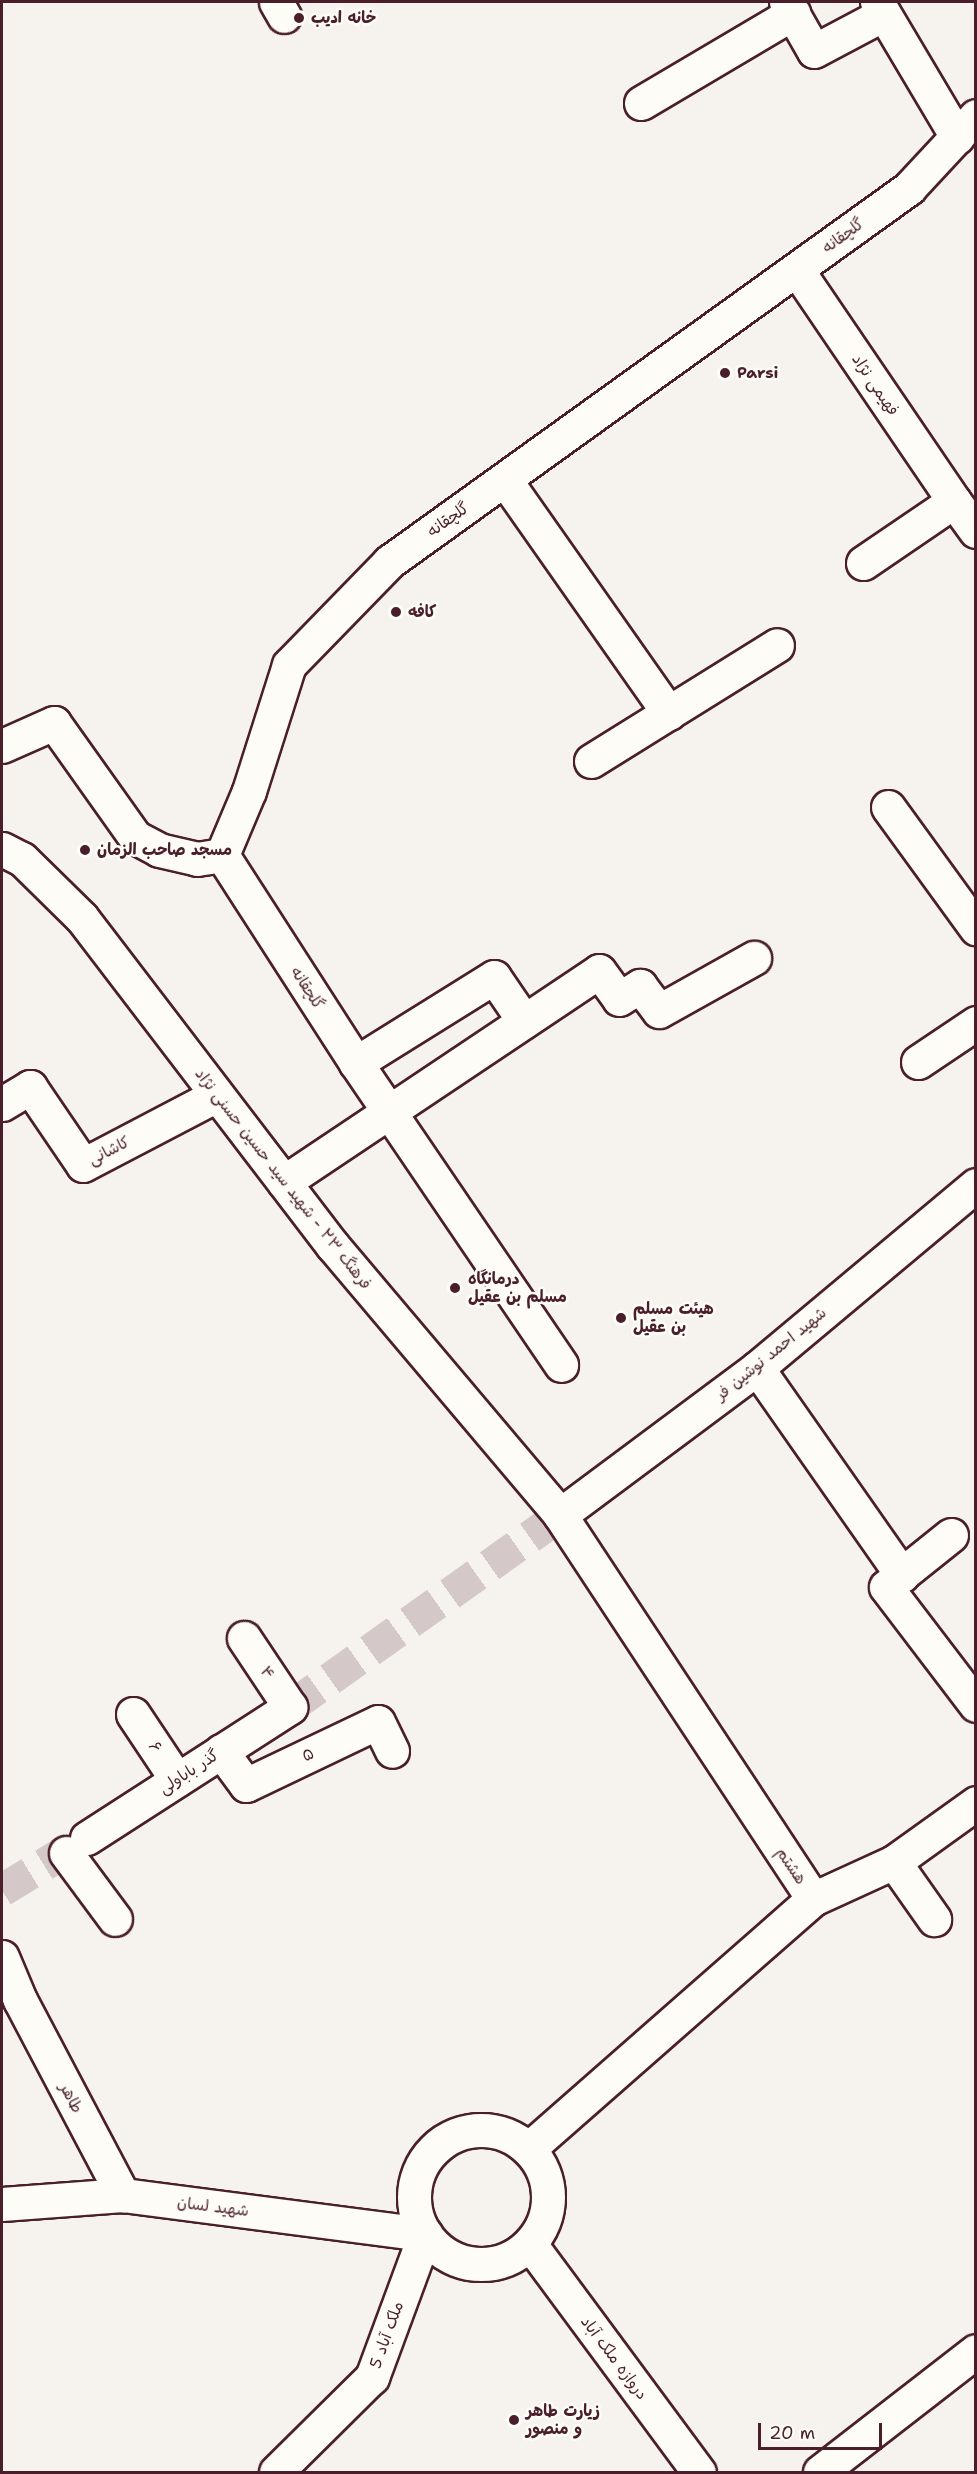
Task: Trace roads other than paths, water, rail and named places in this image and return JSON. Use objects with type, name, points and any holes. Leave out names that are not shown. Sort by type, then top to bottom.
[{"type":"street","points":[[641,103],[789,7],[814,51],[880,8],[966,127]]},
{"type":"street","name":"گلچقانه","points":[[561,1365],[387,1112],[222,855],[240,816],[289,665],[389,562],[909,188],[966,127]]},
{"type":"street","name":"فهیمی نژاد","points":[[797,270],[975,531]]},
{"type":"street","points":[[505,480],[669,712]]},
{"type":"street","points":[[863,563],[954,501]]},
{"type":"street","points":[[591,761],[777,645]]},
{"type":"street","points":[[2,746],[54,723],[135,837],[159,850],[197,859],[222,855]]},
{"type":"street","points":[[888,807],[975,928]]},
{"type":"street","name":"فرهنگ ۲۳ - شهید سید حسین حسنی نژاد","points":[[2,849],[22,858],[82,918],[215,1096],[560,1515]]},
{"type":"street","points":[[284,1182],[599,971],[619,999],[640,986],[659,1011],[754,958]]},
{"type":"street","points":[[356,1063],[494,977],[524,1021]]},
{"type":"street","points":[[918,1062],[975,1023]]},
{"type":"street","name":"کاشانی","points":[[2,1104],[30,1087],[83,1165],[215,1096]]},
{"type":"street","name":"شهید احمد نوشین فر","points":[[560,1515],[757,1368],[975,1185]]},
{"type":"street","points":[[757,1368],[902,1575]]},
{"type":"street","name":"هشتم","points":[[528,2149],[813,1899],[560,1515]]},
{"type":"street","points":[[951,1535],[886,1587],[975,1705]]},
{"type":"street","name":"۴","points":[[244,1638],[290,1707]]},
{"type":"street","name":"گذر باباولی","points":[[115,1919],[76,1845],[290,1707]]},
{"type":"street","name":"۶","points":[[133,1714],[177,1780]]},
{"type":"street","name":"۵","points":[[221,1751],[246,1785],[378,1722],[392,1751]]},
{"type":"street","points":[[813,1899],[894,1862],[975,1803]]},
{"type":"street","points":[[894,1862],[934,1919]]},
{"type":"street","name":"طاهر","points":[[2,1957],[20,2000],[123,2195]]},
{"type":"street","points":[[484,2130],[500,2133],[528,2149],[540,2166],[547,2186],[548,2206],[542,2227],[530,2244],[500,2262],[474,2263],[450,2256],[425,2234],[417,2219],[415,2186],[428,2157],[439,2146],[453,2136],[484,2130]]},
{"type":"street","name":"شهید لسان","points":[[2,2204],[123,2195],[425,2234]]},
{"type":"street","name":"ملک آباد 5","points":[[276,2472],[372,2377],[425,2234]]},
{"type":"street","name":"دروازه ملک آباد","points":[[530,2244],[699,2472]]},
{"type":"street","points":[[820,2472],[975,2351]]},
{"type":"tunnel","points":[[290,1707],[560,1515]]},
{"type":"tunnel","points":[[2,1890],[87,1838]]},
{"type":"place","name":"خانه ادیب","points":[[299,18]]},
{"type":"place","name":"Parsi","points":[[725,373]]},
{"type":"place","name":"کافه","points":[[396,612]]},
{"type":"place","name":"مسجد صاحب الزمان","points":[[85,850]]},
{"type":"place","name":"درمانگاه مسلم بن عقیل","points":[[455,1288]]},
{"type":"place","name":"هیئت مسلم بن عقیل","points":[[621,1318]]},
{"type":"place","name":"زیارت طاهر و منصور","points":[[514,2420]]}]
